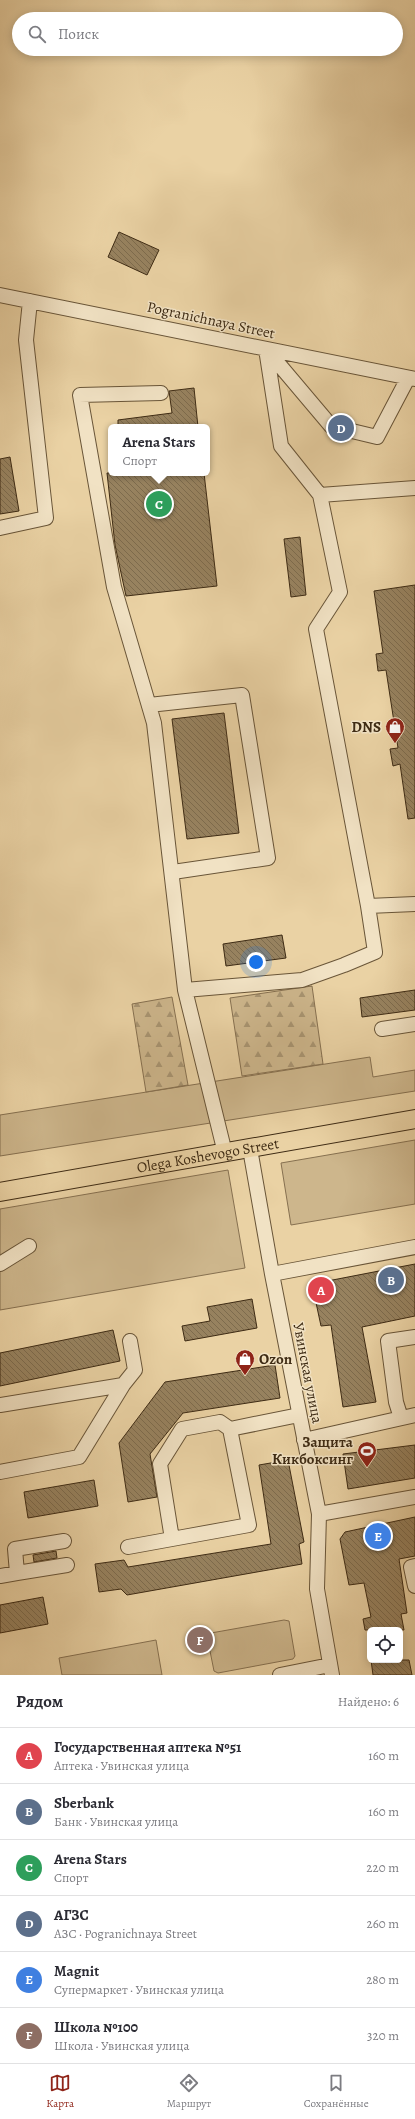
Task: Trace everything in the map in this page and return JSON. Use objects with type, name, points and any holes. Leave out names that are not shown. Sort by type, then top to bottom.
[{"type":"main road","name":"Olega Koshevogo Street","points":[[0,1192],[415,1119]]},
{"type":"street","name":"Pogranichnaya Street","points":[[0,295],[411,379]]},
{"type":"street","points":[[0,528],[46,518],[26,340],[30,301]]},
{"type":"street","points":[[266,349],[331,426],[377,437],[411,379]]},
{"type":"street","points":[[185,990],[302,980],[375,952],[368,906],[316,629],[340,592],[320,495],[281,446],[266,349]]},
{"type":"street","points":[[161,394],[80,394],[114,587],[154,723],[173,872],[185,990],[225,1153]]},
{"type":"street","points":[[320,495],[415,488]]},
{"type":"street","points":[[149,706],[242,695],[268,858],[173,872]]},
{"type":"street","points":[[368,906],[415,904]]},
{"type":"street","points":[[382,1029],[415,1024]]},
{"type":"street","name":"Увинская улица","points":[[250,1149],[272,1274],[319,1514],[317,1589],[331,1670]]},
{"type":"street","points":[[0,1264],[29,1246]]},
{"type":"street","points":[[272,1274],[415,1247]]},
{"type":"street","points":[[401,1418],[396,1402],[388,1341],[415,1337]]},
{"type":"street","points":[[0,1472],[79,1457],[123,1385],[135,1370],[130,1341]]},
{"type":"street","points":[[0,1405],[123,1385]]},
{"type":"street","points":[[230,1429],[300,1415]]},
{"type":"street","points":[[304,1440],[337,1434],[415,1415]]},
{"type":"street","points":[[128,1547],[172,1539],[248,1525],[230,1429],[220,1422],[182,1428],[160,1464],[172,1539]]},
{"type":"street","points":[[319,1514],[415,1497]]},
{"type":"street","points":[[17,1573],[15,1549],[64,1541]]},
{"type":"street","points":[[0,1576],[67,1565]]},
{"type":"street","points":[[415,1566],[412,1567],[415,1586]]},
{"type":"street","points":[[280,1675],[331,1670]]},
{"type":"green space","points":[[312,986],[323,1064],[242,1076],[230,998]]},
{"type":"green space","points":[[172,997],[188,1085],[146,1092],[132,1004]]},
{"type":"green space","points":[[370,1057],[373,1077],[415,1070],[415,1091],[0,1156],[0,1115]]},
{"type":"green space","points":[[415,1140],[415,1204],[291,1225],[281,1163]]},
{"type":"green space","points":[[228,1170],[245,1268],[0,1310],[0,1209]]},
{"type":"green space","points":[[284,1620],[289,1621],[295,1656],[293,1659],[218,1673],[214,1671],[207,1636],[211,1633]]},
{"type":"green space","points":[[156,1640],[162,1675],[62,1675],[59,1658]]},
{"type":"building","points":[[119,232],[159,250],[147,275],[108,257]]},
{"type":"building","points":[[194,388],[198,424],[118,424],[118,420],[172,413],[169,391]]},
{"type":"building","points":[[10,457],[19,511],[0,514],[0,459]]},
{"type":"building","points":[[107,473],[108,476],[204,476],[217,586],[126,596],[115,545]]},
{"type":"building","points":[[300,537],[306,595],[291,597],[284,539]]},
{"type":"building","points":[[415,585],[415,818],[408,819],[400,764],[393,766],[390,749],[398,748],[386,670],[378,671],[376,654],[383,653],[374,591]]},
{"type":"building","points":[[224,713],[239,833],[187,839],[172,719]]},
{"type":"building","points":[[282,935],[286,958],[226,966],[223,944]]},
{"type":"building","points":[[415,990],[415,1010],[362,1017],[360,998]]},
{"type":"building","points":[[415,1264],[415,1316],[362,1327],[376,1402],[343,1407],[331,1325],[321,1326],[312,1284]]},
{"type":"building","points":[[252,1299],[257,1328],[185,1341],[182,1326],[210,1321],[207,1307]]},
{"type":"building","points":[[113,1330],[120,1361],[0,1386],[0,1353]]},
{"type":"building","points":[[275,1365],[280,1398],[183,1413],[150,1454],[157,1497],[128,1502],[119,1443],[165,1382]]},
{"type":"building","name":"Защита Кикбоксинг","points":[[415,1445],[415,1478],[348,1489],[343,1454]]},
{"type":"building","points":[[288,1460],[304,1542],[299,1544],[302,1564],[127,1595],[121,1589],[99,1592],[95,1564],[124,1560],[128,1567],[271,1544],[259,1465]]},
{"type":"building","points":[[94,1480],[98,1506],[28,1518],[24,1492]]},
{"type":"building","points":[[415,1517],[415,1556],[399,1559],[407,1613],[401,1614],[404,1630],[403,1627],[367,1627],[367,1630],[365,1630],[363,1619],[371,1617],[364,1583],[349,1585],[340,1539],[345,1532]]},
{"type":"building","points":[[56,1551],[57,1558],[34,1562],[33,1555]]},
{"type":"building","points":[[43,1597],[48,1624],[0,1633],[0,1605]]},
{"type":"building","points":[[403,1660],[409,1660],[412,1675],[373,1675],[371,1663],[403,1663]]},
{"type":"place","name":"АГЗС","points":[[341,428]]},
{"type":"place","name":"Arena Stars","points":[[159,504]]},
{"type":"place","name":"DNS","points":[[395,744]]},
{"type":"place","name":"Sberbank","points":[[391,1280]]},
{"type":"place","name":"Государственная аптека №51","points":[[321,1290]]},
{"type":"place","name":"Ozon","points":[[245,1376]]},
{"type":"place","name":"Защита Кикбоксинг","points":[[367,1468]]},
{"type":"place","name":"Magnit","points":[[378,1536]]},
{"type":"place","name":"Школа №100","points":[[200,1640]]}]
